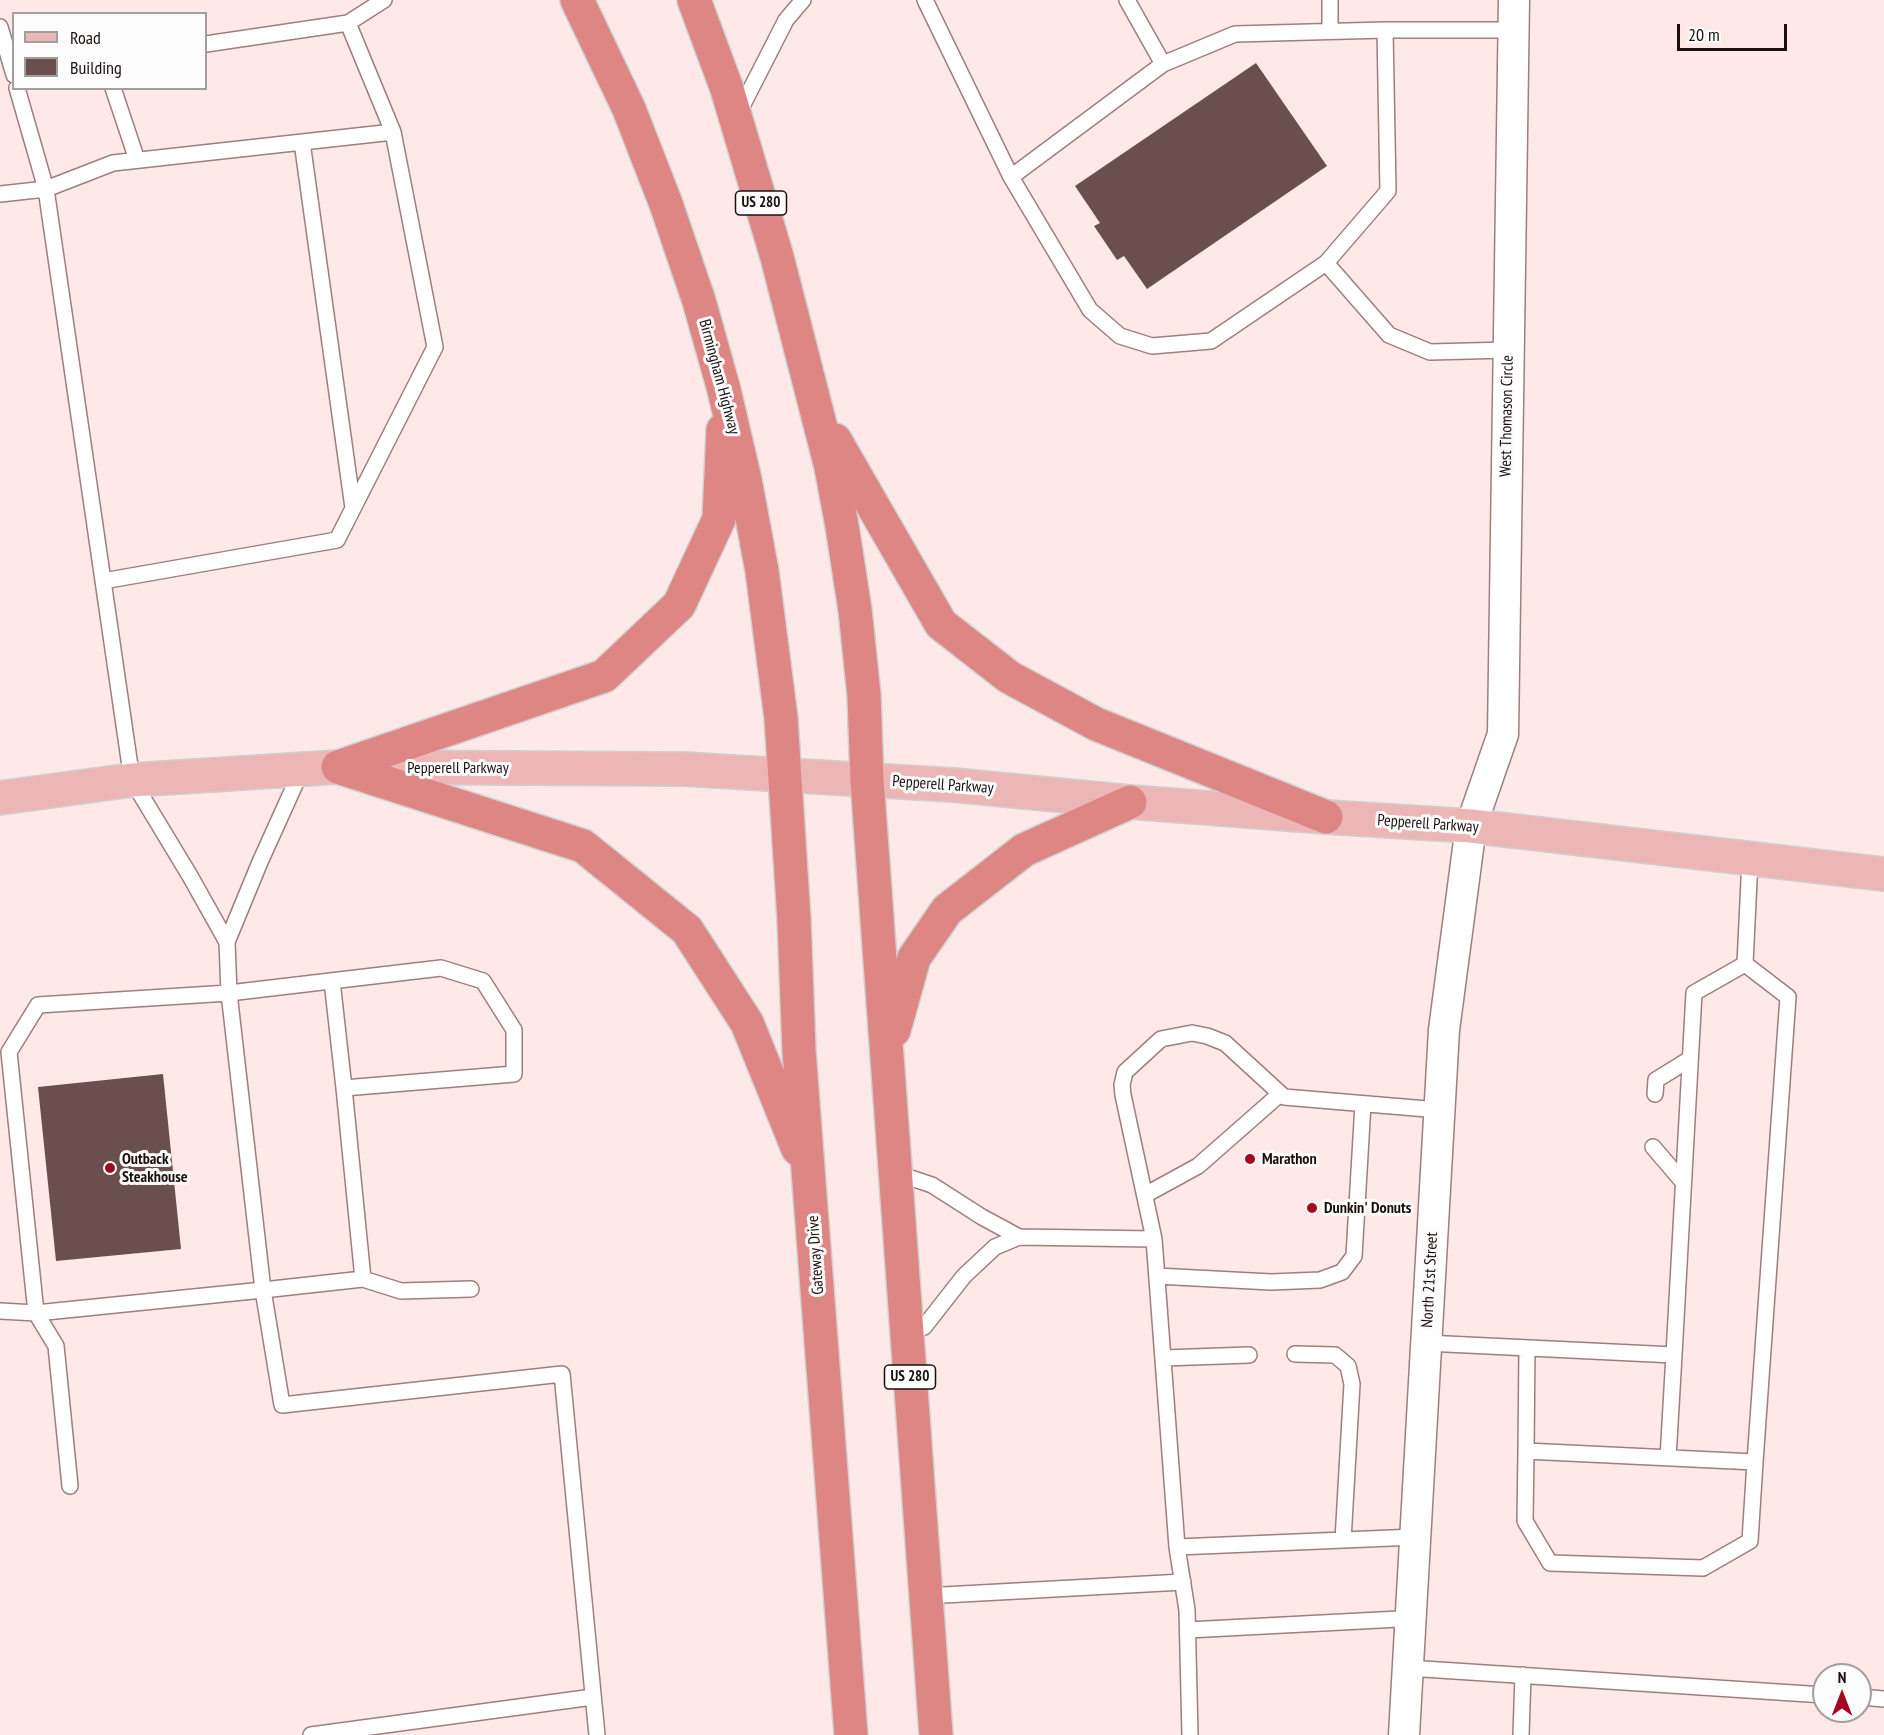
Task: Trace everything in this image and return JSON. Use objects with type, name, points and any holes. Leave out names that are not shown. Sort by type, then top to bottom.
[{"type":"highway","name":"Birmingham Highway","points":[[577,0],[629,109],[666,204],[699,301],[724,390],[745,480],[762,571],[775,663],[785,775]]},
{"type":"highway","name":"US 280","points":[[694,0],[727,89],[777,257],[817,409],[842,526],[855,610],[864,695],[867,780],[936,1735]]},
{"type":"highway","points":[[338,767],[604,676],[679,605],[719,519],[724,390]]},
{"type":"highway","points":[[817,409],[941,624],[1009,677],[1096,724],[1326,817]]},
{"type":"highway","points":[[338,767],[583,846],[687,930],[747,1023],[810,1180]]},
{"type":"highway","name":"Gateway Drive","points":[[785,775],[799,1050],[851,1735]]},
{"type":"highway","points":[[888,1052],[914,958],[947,910],[1024,850],[1130,802]]},
{"type":"main road","name":"Pepperell Parkway","points":[[0,798],[132,780],[338,767],[683,769],[953,785],[1130,802],[1471,826],[1884,874]]},
{"type":"street","name":"West Thomason Circle","points":[[1471,826],[1503,734],[1514,0]]},
{"type":"street","name":"North 21st Street","points":[[1404,1735],[1444,1030],[1471,826]]},
{"type":"lane","points":[[207,44],[348,23],[384,0]]},
{"type":"lane","points":[[736,119],[786,20],[803,0]]},
{"type":"lane","points":[[925,0],[1011,177],[1090,310],[1120,336],[1152,346],[1211,341],[1326,263],[1388,191],[1385,30]]},
{"type":"lane","points":[[1127,0],[1162,64]]},
{"type":"lane","points":[[1330,0],[1330,31]]},
{"type":"lane","points":[[103,580],[337,540],[435,347],[393,132],[348,23]]},
{"type":"lane","points":[[0,27],[12,68]]},
{"type":"lane","points":[[1011,177],[1162,64],[1236,34],[1385,30],[1514,30]]},
{"type":"lane","points":[[18,90],[46,189],[132,780],[227,942]]},
{"type":"lane","points":[[114,90],[137,160]]},
{"type":"lane","points":[[0,194],[46,189],[113,163],[393,132]]},
{"type":"lane","points":[[302,142],[353,508]]},
{"type":"lane","points":[[1326,263],[1389,335],[1430,352],[1508,350]]},
{"type":"lane","points":[[302,769],[227,942],[230,993],[263,1290],[282,1404],[562,1374],[597,1735]]},
{"type":"lane","points":[[1745,964],[1750,859]]},
{"type":"lane","points":[[1668,1458],[1694,993],[1745,964]]},
{"type":"lane","points":[[1527,1348],[1525,1521],[1550,1563],[1703,1568],[1750,1540],[1788,997],[1745,964]]},
{"type":"lane","points":[[70,1486],[56,1346],[36,1313],[9,1052],[38,1005],[230,993],[441,968],[483,981],[514,1030],[514,1074],[344,1088]]},
{"type":"lane","points":[[332,981],[363,1280]]},
{"type":"lane","points":[[1190,1735],[1188,1630],[1178,1547],[1154,1239],[1122,1085],[1125,1072],[1161,1039],[1192,1033],[1225,1043],[1284,1097],[1439,1110]]},
{"type":"lane","points":[[1655,1094],[1656,1080],[1690,1059]]},
{"type":"lane","points":[[1144,1195],[1198,1166],[1280,1094]]},
{"type":"lane","points":[[1157,1276],[1271,1282],[1320,1280],[1342,1272],[1354,1256],[1363,1104]]},
{"type":"lane","points":[[1653,1147],[1683,1182]]},
{"type":"lane","points":[[897,1179],[911,1178],[932,1185],[982,1218],[1019,1237]]},
{"type":"lane","points":[[907,1332],[924,1327],[964,1276],[995,1247],[1019,1237],[1154,1239]]},
{"type":"lane","points":[[0,1311],[36,1313],[363,1280],[401,1291],[471,1289]]},
{"type":"lane","points":[[1426,1343],[1674,1355]]},
{"type":"lane","points":[[1295,1353],[1335,1355],[1347,1366],[1350,1375],[1352,1384],[1343,1540]]},
{"type":"lane","points":[[1164,1358],[1249,1355]]},
{"type":"lane","points":[[1526,1451],[1755,1462]]},
{"type":"lane","points":[[1178,1547],[1415,1537]]},
{"type":"lane","points":[[925,1596],[1183,1582]]},
{"type":"lane","points":[[1188,1630],[1411,1620]]},
{"type":"lane","points":[[1408,1668],[1812,1694]]},
{"type":"lane","points":[[1521,1735],[1523,1675]]},
{"type":"lane","points":[[311,1735],[593,1697]]},
{"type":"building","points":[[1256,63],[1327,166],[1147,289],[1124,256],[1117,260],[1094,226],[1100,223],[1075,186]]},
{"type":"building","name":"Outback Steakhouse","points":[[163,1074],[181,1249],[56,1261],[38,1087]]},
{"type":"place","name":"Marathon","points":[[1250,1159]]},
{"type":"place","name":"Outback Steakhouse","points":[[110,1168]]},
{"type":"place","name":"Dunkin' Donuts","points":[[1312,1208]]}]
